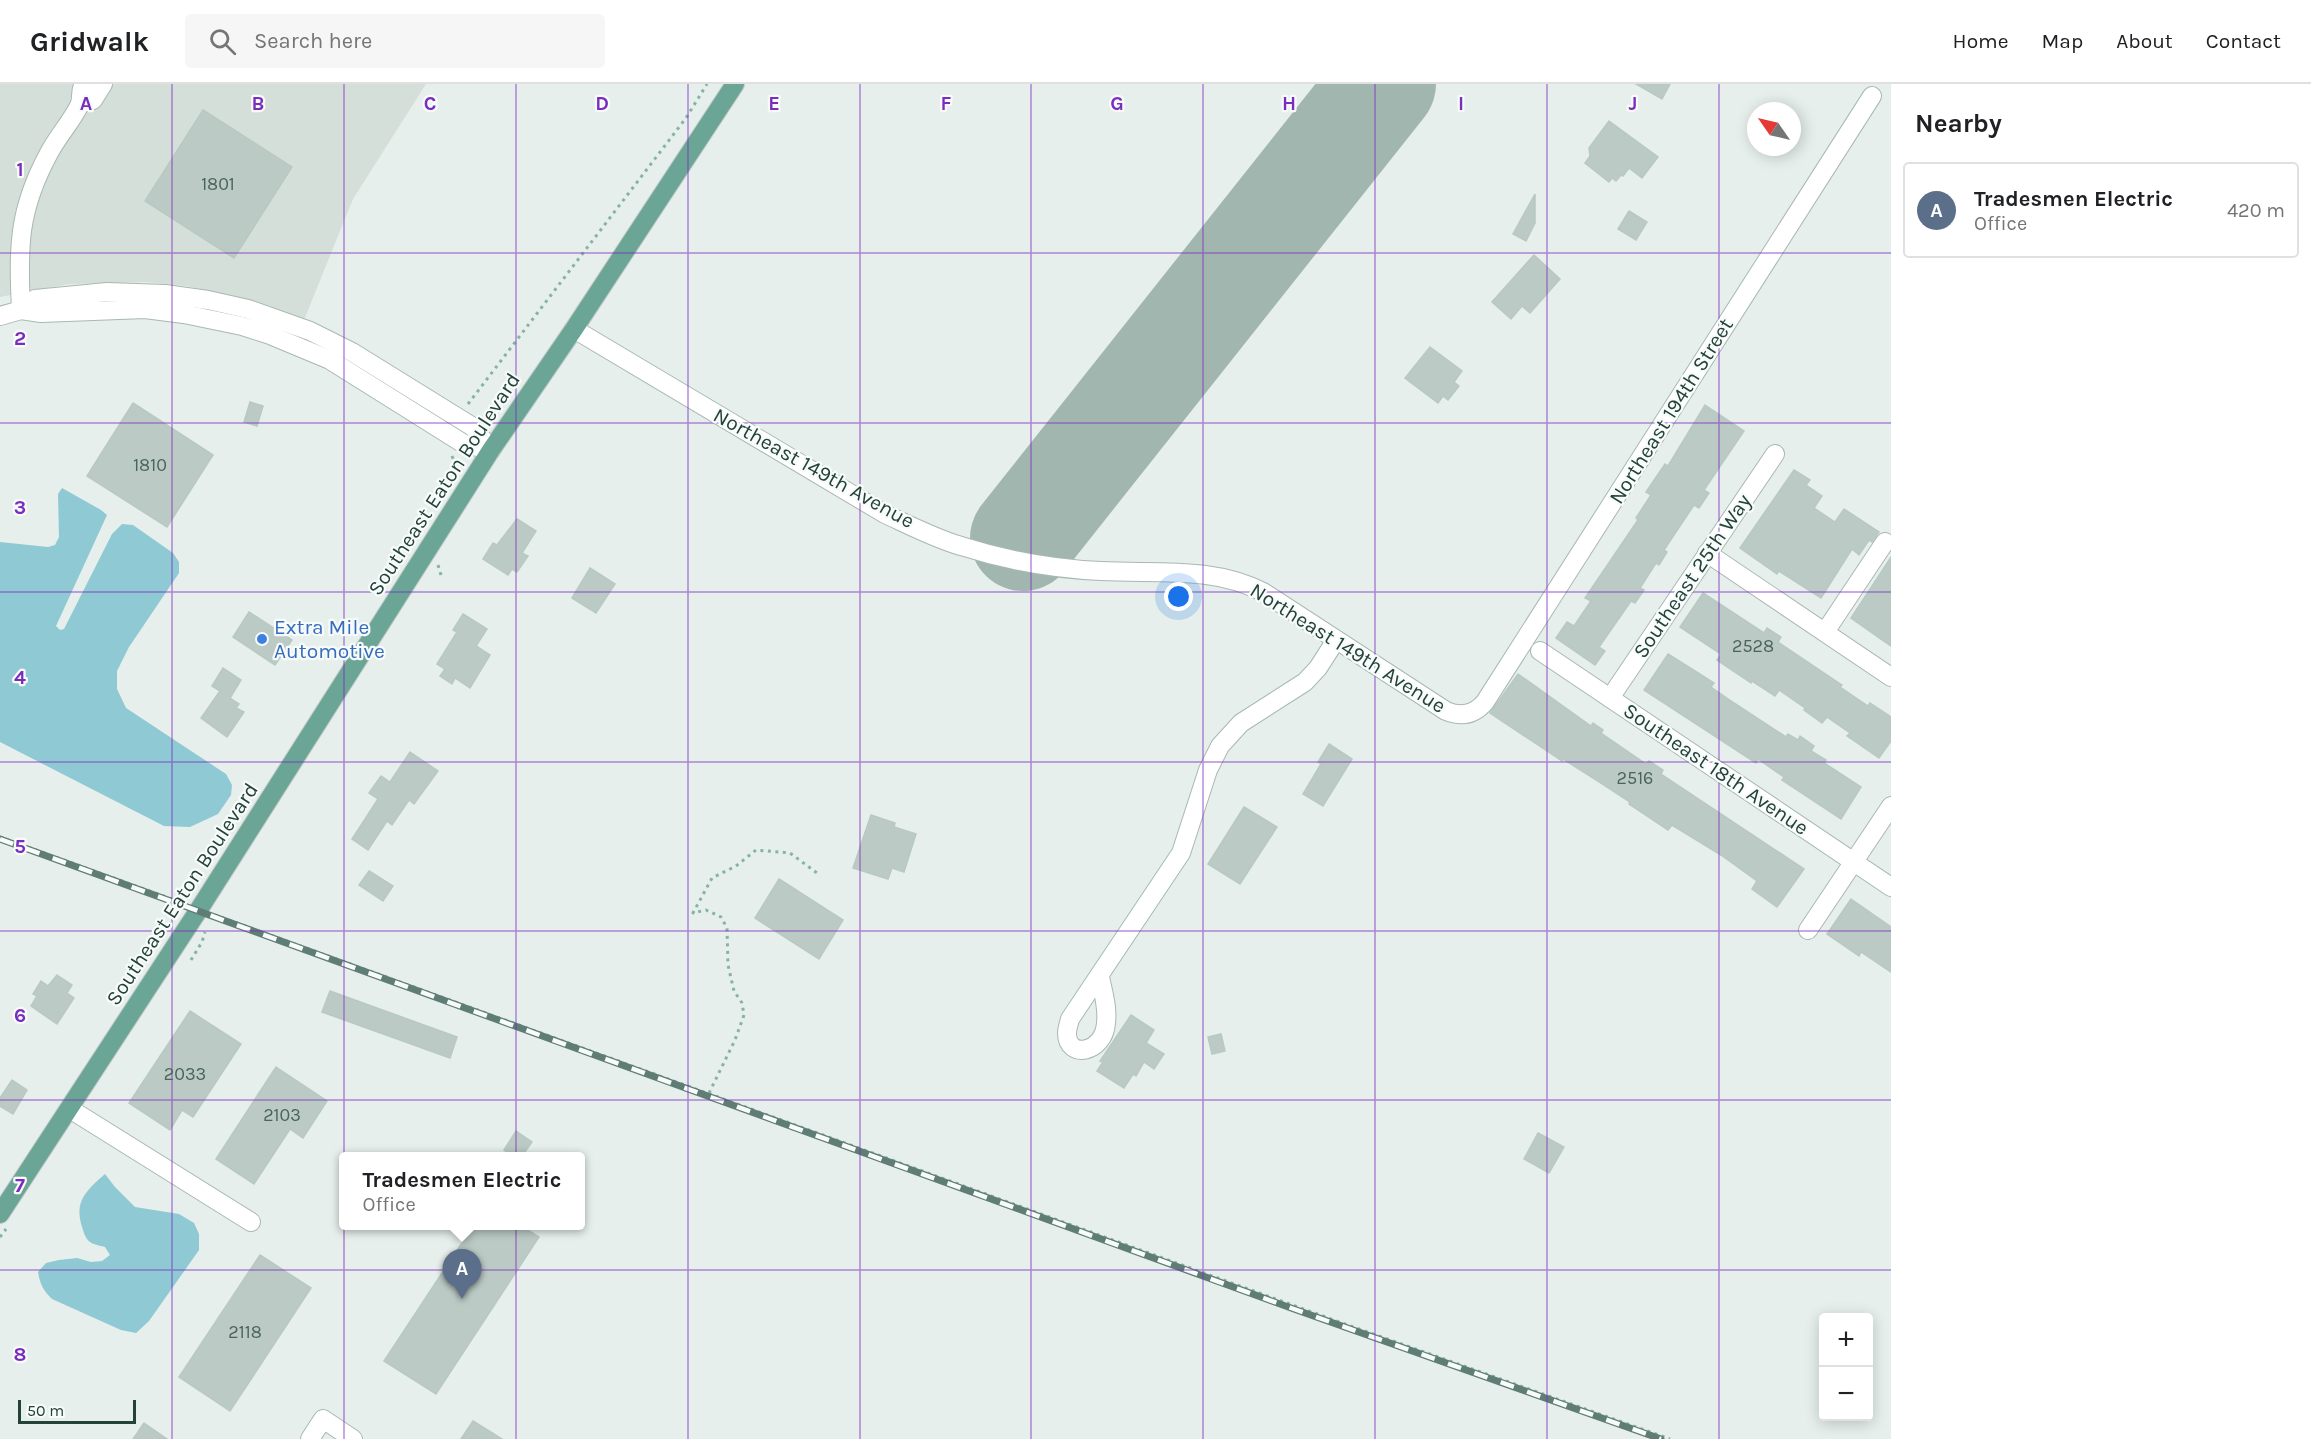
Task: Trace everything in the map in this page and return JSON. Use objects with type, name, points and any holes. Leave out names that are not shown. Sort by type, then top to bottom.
[{"type":"main road","name":"Southeast Eaton Boulevard","points":[[0,1214],[199,909],[490,450],[574,329],[735,84]]},
{"type":"street","points":[[21,310],[18,257],[25,212],[40,169],[81,103],[80,90],[84,84]]},
{"type":"street","points":[[81,103],[93,100],[103,84]]},
{"type":"street","name":"Northeast 194th Street","points":[[1462,715],[1476,711],[1485,702],[1872,96]]},
{"type":"street","points":[[0,316],[21,310],[35,299],[49,296],[127,292],[208,300],[262,313],[310,331],[365,360],[472,427],[490,450]]},
{"type":"street","name":"Northeast 149th Avenue","points":[[574,329],[885,513],[959,546],[1060,567],[1220,576],[1235,580],[1263,592],[1446,711],[1462,715]]},
{"type":"street","name":"Southeast 25th Way","points":[[1610,698],[1775,454]]},
{"type":"street","points":[[1825,632],[1886,542]]},
{"type":"street","points":[[1707,553],[1891,677]]},
{"type":"street","points":[[1100,977],[1181,853],[1208,770],[1220,746],[1241,723],[1305,682],[1318,668],[1336,640]]},
{"type":"street","name":"Southeast 18th Avenue","points":[[1540,651],[1891,887]]},
{"type":"street","points":[[1808,930],[1891,806]]},
{"type":"street","points":[[70,1109],[251,1222]]},
{"type":"street","points":[[310,1439],[323,1419],[353,1439]]},
{"type":"path","points":[[467,404],[686,118],[707,84]]},
{"type":"path","points":[[0,837],[1334,1320],[1670,1439]]},
{"type":"path","points":[[709,1093],[744,1016],[742,1003],[734,991],[728,965],[727,927],[721,917],[706,910],[693,913],[712,878],[736,866],[756,850],[790,853],[817,873]]},
{"type":"shaded area","points":[[0,84],[426,84],[353,199],[304,320],[232,296],[186,286],[145,282],[69,284],[0,297]]},
{"type":"water","points":[[62,488],[107,515],[56,626],[60,630],[64,629],[112,534],[122,524],[133,525],[173,553],[179,562],[179,573],[129,647],[117,671],[117,689],[126,708],[226,774],[232,785],[231,795],[218,814],[190,827],[164,826],[0,742],[0,542],[48,547],[55,545],[59,537],[58,494]]},
{"type":"water","points":[[105,1174],[135,1207],[179,1214],[194,1223],[199,1234],[199,1250],[149,1321],[136,1333],[121,1330],[52,1299],[42,1287],[38,1272],[46,1263],[77,1258],[91,1262],[102,1261],[110,1255],[105,1247],[87,1239],[80,1218],[83,1197]]},
{"type":"building","points":[[1636,84],[1670,84],[1662,99]]},
{"type":"building","points":[[203,110],[292,167],[234,258],[145,201]]},
{"type":"building","points":[[1609,121],[1658,157],[1642,178],[1629,168],[1616,181],[1612,178],[1609,182],[1585,163],[1590,156],[1589,148]]},
{"type":"building","points":[[1535,194],[1535,223],[1526,241],[1513,234]]},
{"type":"building","points":[[1629,211],[1647,222],[1636,240],[1618,229]]},
{"type":"building","points":[[1534,255],[1560,279],[1530,313],[1522,306],[1511,319],[1492,302]]},
{"type":"building","points":[[1430,347],[1462,371],[1454,382],[1459,386],[1448,400],[1443,396],[1438,403],[1405,378]]},
{"type":"building","points":[[250,402],[263,406],[257,426],[244,422]]},
{"type":"building","points":[[133,403],[213,455],[167,527],[87,476]]},
{"type":"building","points":[[1705,405],[1744,431],[1704,490],[1709,493],[1699,508],[1694,505],[1664,550],[1667,552],[1659,565],[1656,563],[1640,588],[1644,590],[1635,603],[1631,601],[1599,647],[1605,651],[1595,665],[1556,638],[1567,622],[1574,626],[1591,601],[1585,598],[1638,520],[1636,518],[1651,495],[1646,492],[1665,464],[1668,466]]},
{"type":"building","points":[[1794,470],[1810,480],[1806,485],[1822,496],[1814,508],[1835,522],[1844,509],[1879,532],[1872,542],[1869,540],[1859,555],[1852,549],[1821,598],[1779,571],[1777,574],[1740,548]]},
{"type":"building","points":[[517,519],[536,531],[522,553],[528,556],[517,572],[512,569],[508,575],[483,559],[493,543],[497,545]]},
{"type":"building","points":[[1891,557],[1891,646],[1851,618]]},
{"type":"building","points":[[590,568],[615,584],[596,613],[572,598]]},
{"type":"building","points":[[1703,593],[1764,633],[1767,628],[1781,637],[1778,642],[1842,685],[1840,687],[1868,706],[1870,703],[1891,717],[1891,741],[1879,758],[1847,736],[1850,733],[1827,717],[1822,723],[1779,690],[1775,696],[1752,681],[1751,683],[1717,660],[1721,654],[1680,627]]},
{"type":"building","name":"Extra Mile Automotive","points":[[249,612],[292,640],[275,665],[233,637]]},
{"type":"building","points":[[463,614],[487,629],[476,646],[490,655],[470,688],[455,678],[452,684],[440,676],[445,669],[437,664],[457,632],[453,630]]},
{"type":"building","points":[[1668,654],[1714,683],[1711,687],[1786,737],[1788,734],[1798,740],[1800,736],[1814,746],[1811,751],[1826,760],[1824,763],[1861,787],[1841,819],[1782,780],[1784,777],[1758,759],[1756,763],[1644,690]]},
{"type":"building","points":[[223,668],[241,680],[230,698],[239,704],[236,708],[244,712],[227,737],[201,718],[220,691],[212,686]]},
{"type":"building","points":[[1518,674],[1591,726],[1593,723],[1603,730],[1601,733],[1646,764],[1649,761],[1663,770],[1661,774],[1804,869],[1777,907],[1752,889],[1757,881],[1721,855],[1672,825],[1668,830],[1629,804],[1630,802],[1563,759],[1562,761],[1490,713]]},
{"type":"building","points":[[1329,744],[1352,759],[1323,806],[1303,794],[1321,764],[1318,762]]},
{"type":"building","points":[[410,752],[438,771],[414,804],[409,800],[392,825],[387,821],[368,850],[352,839],[378,799],[369,793],[381,776],[390,782]]},
{"type":"building","points":[[1244,807],[1277,827],[1240,884],[1208,864]]},
{"type":"building","points":[[871,815],[895,823],[894,827],[916,834],[904,872],[892,868],[888,879],[853,868]]},
{"type":"building","points":[[369,871],[393,886],[383,901],[359,885]]},
{"type":"building","points":[[779,879],[843,920],[819,959],[755,918]]},
{"type":"building","points":[[1851,899],[1891,927],[1891,972],[1861,952],[1859,956],[1827,934]]},
{"type":"building","points":[[57,975],[72,985],[67,993],[74,998],[57,1024],[31,1006],[37,996],[33,994],[41,981],[48,986]]},
{"type":"building","points":[[330,991],[457,1037],[450,1058],[322,1012]]},
{"type":"building","points":[[190,1011],[241,1044],[193,1117],[182,1110],[170,1130],[129,1103]]},
{"type":"building","points":[[1131,1015],[1154,1030],[1146,1043],[1164,1054],[1154,1069],[1144,1062],[1136,1076],[1133,1074],[1124,1088],[1097,1071],[1103,1062],[1100,1061]]},
{"type":"building","points":[[1221,1034],[1225,1051],[1212,1054],[1208,1037]]},
{"type":"building","points":[[276,1067],[327,1101],[303,1138],[290,1129],[254,1184],[216,1159]]},
{"type":"building","points":[[12,1080],[27,1090],[13,1114],[0,1106],[0,1098]]},
{"type":"building","points":[[516,1131],[532,1142],[525,1152],[504,1150]]},
{"type":"building","points":[[1538,1133],[1564,1147],[1549,1173],[1524,1159]]},
{"type":"building","points":[[470,1230],[528,1230],[539,1237],[436,1394],[384,1361]]},
{"type":"building","points":[[260,1255],[311,1288],[230,1411],[179,1377]]},
{"type":"building","points":[[473,1421],[502,1439],[461,1439]]},
{"type":"building","points":[[144,1423],[167,1439],[133,1439]]},
{"type":"runway","points":[[1023,538],[1383,84]]},
{"type":"railway","points":[[0,839],[1291,1308],[1661,1439]]},
{"type":"place","name":"Extra Mile Automotive","points":[[262,639]]},
{"type":"place","name":"Tradesmen Electric","points":[[462,1299]]}]
